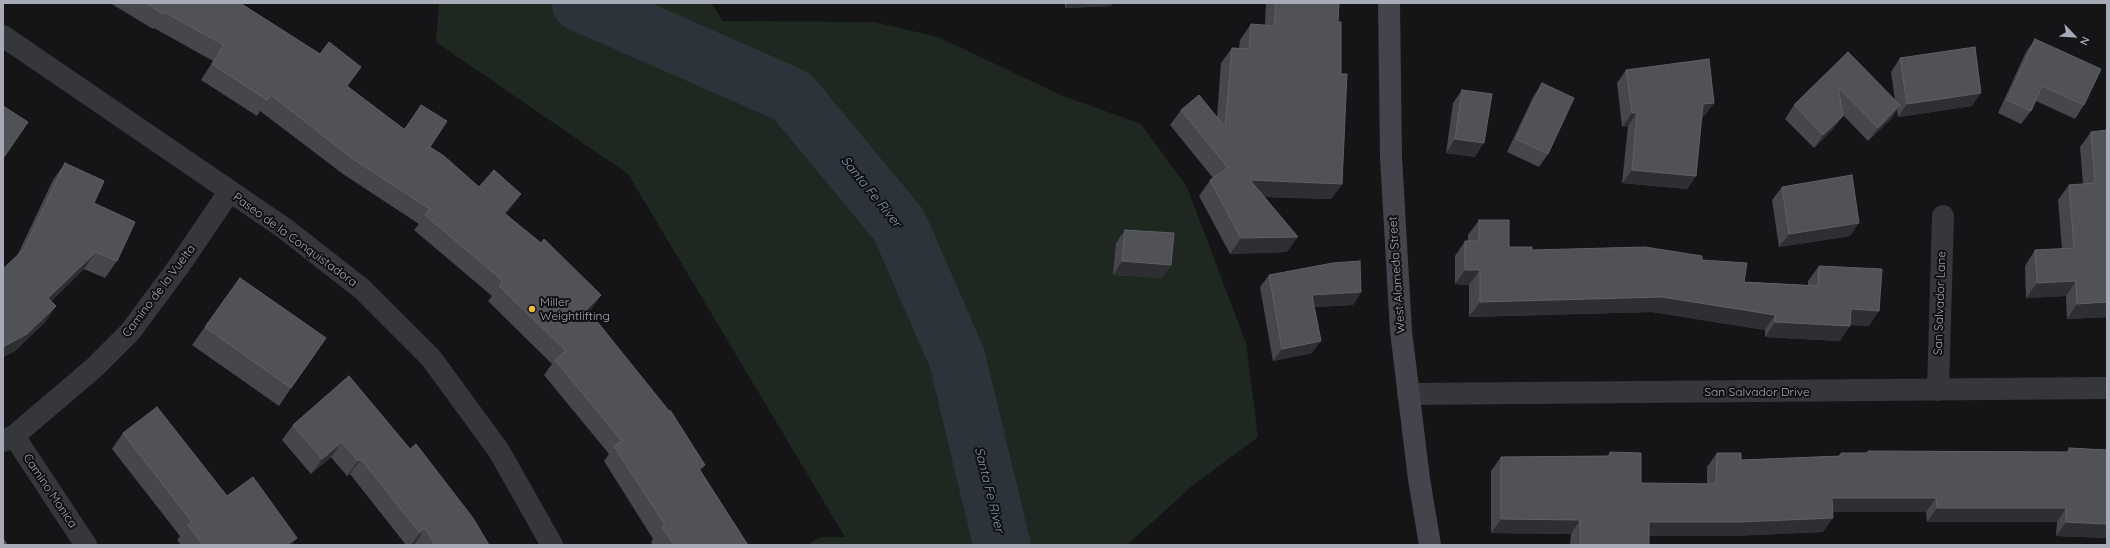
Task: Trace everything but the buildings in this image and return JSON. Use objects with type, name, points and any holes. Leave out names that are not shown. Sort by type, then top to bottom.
[{"type":"street","name":"West Alameda Street","points":[[1389,3],[1393,214],[1401,331],[1408,394],[1430,545]]},
{"type":"street","name":"Paseo de la Conquistadora","points":[[3,36],[229,192],[284,228],[362,289],[431,358],[498,451],[552,545]]},
{"type":"street","name":"Camino de la Vuelta","points":[[9,439],[95,367],[130,332],[179,266],[229,192]]},
{"type":"street","name":"San Salvador Lane","points":[[1938,390],[1943,216]]},
{"type":"street","name":"San Salvador Drive","points":[[1408,394],[2107,388]]},
{"type":"street","name":"Camino Monica","points":[[9,439],[86,545]]},
{"type":"shaded area","points":[[439,3],[711,3],[723,21],[874,22],[938,37],[1063,96],[1141,124],[1187,187],[1246,343],[1258,437],[1192,486],[1127,545],[807,545],[821,537],[845,537],[628,174],[436,42]]},
{"type":"waterway","name":"Santa Fe River","points":[[580,3],[792,96],[899,225],[957,358],[1002,545]]},
{"type":"place","name":"Miller Weightlifting","points":[[532,309]]}]
